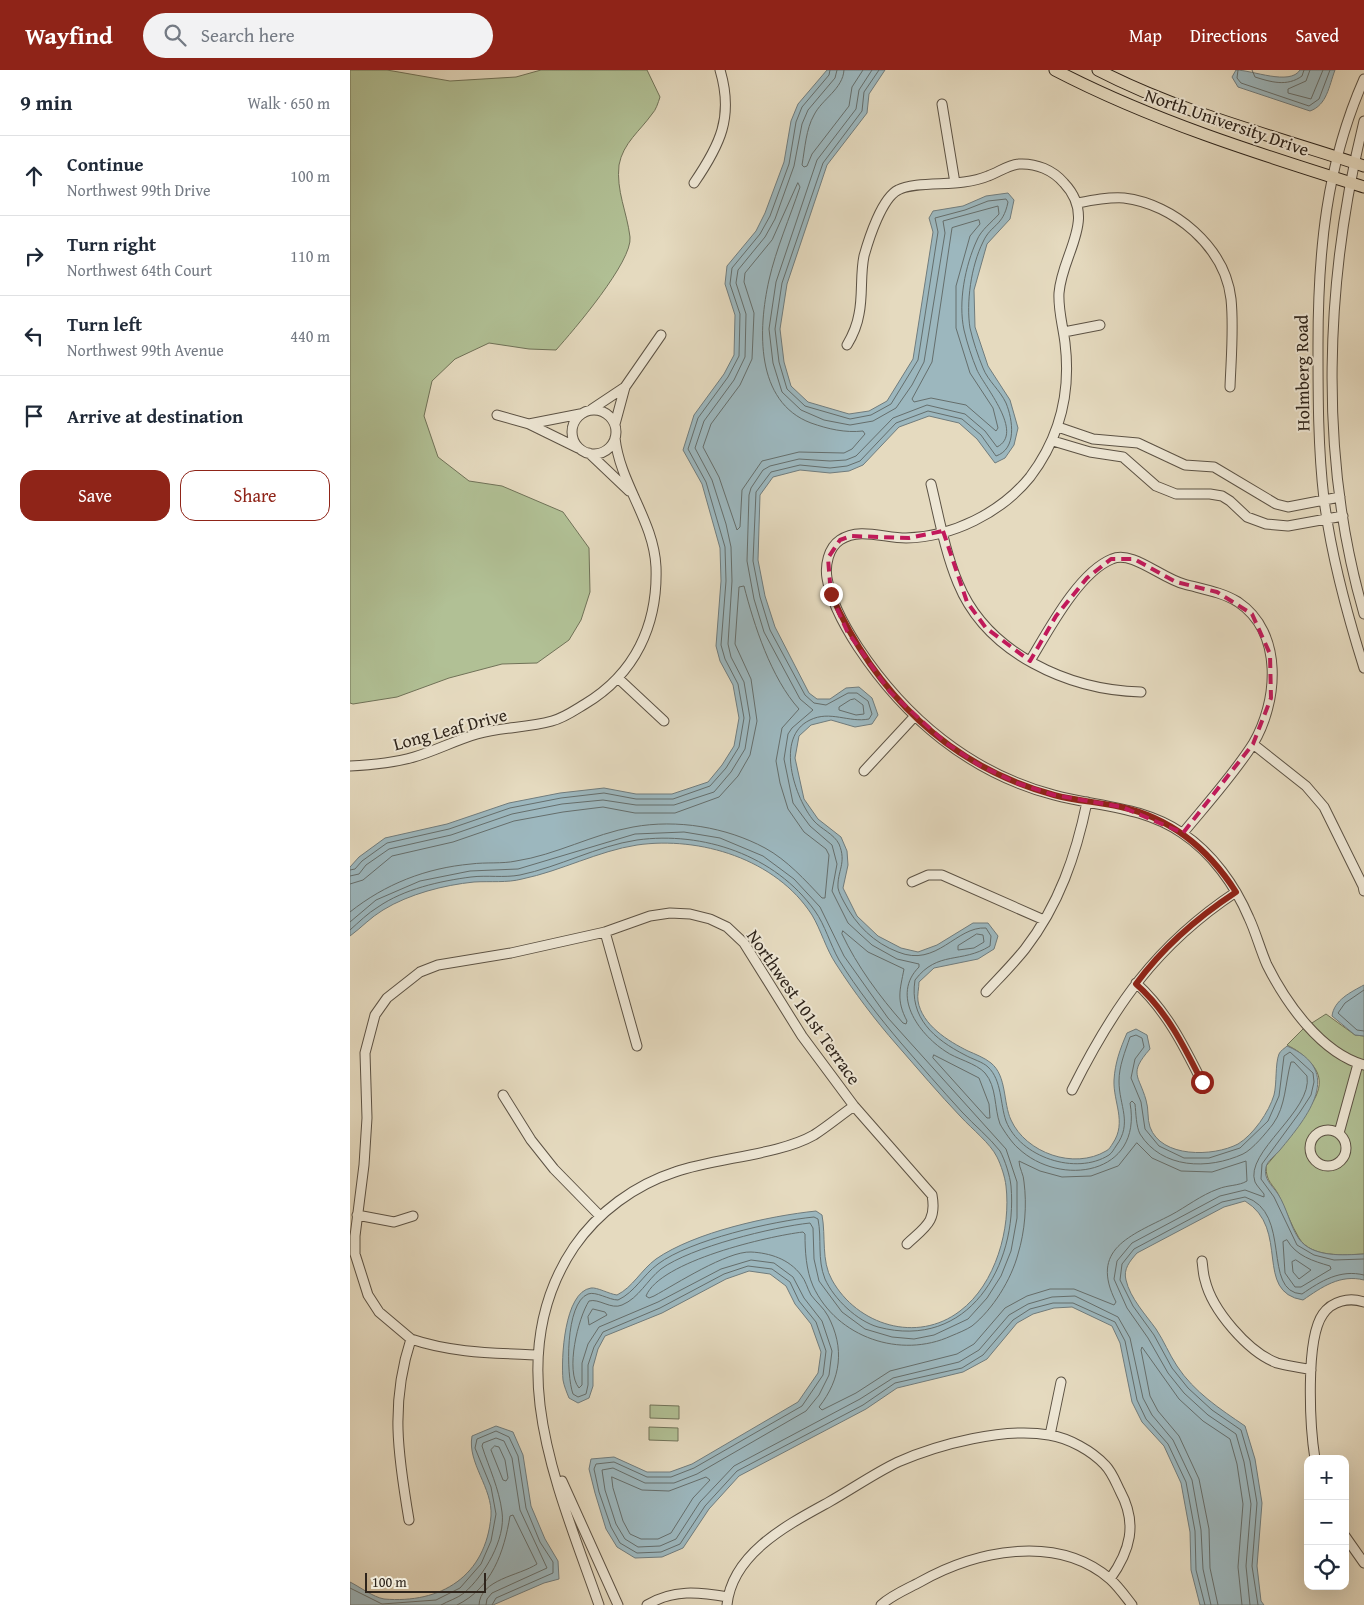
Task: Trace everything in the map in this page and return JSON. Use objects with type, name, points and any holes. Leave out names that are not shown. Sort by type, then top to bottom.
[{"type":"main road","name":"North University Drive","points":[[1056,70],[1106,96],[1159,119],[1364,186]]},
{"type":"main road","name":"North University Drive","points":[[1098,70],[1195,110],[1359,164]]},
{"type":"street","points":[[694,183],[714,153],[724,118],[726,101],[720,70]]},
{"type":"street","name":"Holmberg Road","points":[[1364,79],[1352,107],[1336,156],[1332,176],[1322,247],[1318,297],[1317,407],[1327,518],[1341,587],[1364,668]]},
{"type":"street","points":[[942,104],[955,183]]},
{"type":"street","name":"Holmberg Road","points":[[1364,121],[1359,164],[1351,182],[1341,234],[1334,298],[1334,406],[1340,497],[1355,584],[1364,614]]},
{"type":"street","points":[[847,345],[856,328],[860,311],[864,256],[882,207],[888,197],[899,189],[911,185],[955,183],[988,176],[1016,164],[1032,165],[1048,170],[1058,176],[1070,188],[1078,203],[1079,222],[1076,237],[1064,265],[1058,295],[1064,332],[1067,386],[1053,441],[1027,480],[1010,499],[989,514],[943,531],[909,538],[862,533],[840,540],[833,547],[828,558],[826,574],[831,594],[847,630],[890,692],[914,717],[979,765],[1017,783],[1054,795],[1122,807],[1158,820],[1183,833],[1221,869],[1247,913],[1268,965],[1283,991],[1319,1037],[1361,1065],[1339,1133],[1346,1148],[1342,1159],[1330,1166],[1317,1163],[1310,1152],[1313,1137],[1324,1130],[1339,1133]]},
{"type":"street","points":[[1078,203],[1102,198],[1123,198],[1162,208],[1180,220],[1209,248],[1225,278],[1231,298],[1230,388]]},
{"type":"street","points":[[1064,332],[1100,326]]},
{"type":"street","points":[[497,415],[529,424],[545,434],[589,454],[596,454],[608,449],[615,438],[615,424],[625,387],[661,335]]},
{"type":"street","points":[[529,424],[592,410],[625,387]]},
{"type":"street","points":[[592,410],[606,413],[615,424]]},
{"type":"street","points":[[579,448],[575,443],[572,431],[580,414]]},
{"type":"street","points":[[1058,427],[1093,439],[1138,443],[1185,465],[1214,467],[1276,504],[1288,507],[1340,497]]},
{"type":"street","name":"Long Leaf Drive","points":[[350,766],[412,758],[488,731],[553,721],[590,701],[619,679],[644,638],[652,615],[656,591],[656,565],[652,542],[620,464],[615,438]]},
{"type":"street","points":[[1053,441],[1090,452],[1122,458],[1156,486],[1176,494],[1222,496],[1247,517],[1266,524],[1288,526],[1343,516]]},
{"type":"street","name":"Long Leaf Drive","points":[[589,454],[632,494]]},
{"type":"street","points":[[931,484],[957,583],[967,602],[986,628],[1030,662],[1058,676],[1087,686],[1141,692]]},
{"type":"street","points":[[1030,662],[1056,616],[1073,593],[1103,564],[1111,559],[1123,556],[1134,558],[1156,573],[1176,582],[1217,592],[1238,602],[1252,614],[1263,633],[1268,647],[1273,676],[1271,698],[1264,721],[1253,744],[1183,833]]},
{"type":"street","points":[[619,679],[664,720]]},
{"type":"street","points":[[864,771],[914,717]]},
{"type":"street","points":[[1253,744],[1306,786],[1324,807],[1364,886],[1364,891]]},
{"type":"street","points":[[986,992],[1025,948],[1044,920],[1068,872],[1079,840],[1087,802]]},
{"type":"street","points":[[912,882],[928,875],[942,875],[1044,920]]},
{"type":"street","points":[[1072,1090],[1097,1040],[1151,963],[1211,909],[1236,892]]},
{"type":"street","name":"Northwest 101st Terrace","points":[[358,1215],[364,1165],[366,1118],[365,1053],[376,1015],[387,998],[420,972],[438,965],[511,953],[605,932],[650,916],[670,913],[690,914],[726,927],[744,943],[802,1036],[854,1106],[932,1195],[935,1210],[930,1223],[906,1244]]},
{"type":"street","points":[[605,932],[637,1046]]},
{"type":"street","points":[[1136,984],[1153,999],[1183,1043],[1202,1082]]},
{"type":"street","points":[[503,1096],[537,1147],[600,1216]]},
{"type":"street","points":[[599,1605],[565,1508],[552,1463],[538,1393],[536,1355],[540,1326],[548,1296],[563,1264],[582,1236],[600,1216],[621,1199],[647,1183],[675,1172],[787,1145],[813,1135],[854,1106]]},
{"type":"street","points":[[413,1216],[394,1222],[358,1215],[355,1254],[368,1295],[379,1312],[411,1339],[436,1348],[454,1351],[536,1355]]},
{"type":"street","points":[[1202,1261],[1205,1282],[1211,1294],[1233,1329],[1245,1342],[1277,1363],[1311,1370]]},
{"type":"street","points":[[1314,1455],[1311,1430],[1311,1370],[1318,1325],[1323,1314],[1332,1305],[1343,1300],[1355,1299],[1364,1302]]},
{"type":"street","points":[[409,1520],[398,1458],[396,1427],[397,1399],[402,1366],[411,1339]]},
{"type":"street","points":[[1050,1435],[1061,1382]]},
{"type":"street","points":[[647,1605],[656,1599],[690,1592],[728,1601],[738,1574],[749,1558],[774,1534],[898,1463],[969,1440],[1027,1434],[1050,1435],[1090,1452],[1106,1465],[1125,1499],[1130,1521],[1129,1542],[1124,1560],[1110,1579]]},
{"type":"street","points":[[552,1463],[574,1506],[618,1605]]},
{"type":"street","points":[[881,1605],[934,1574],[966,1560],[994,1554],[1024,1551],[1073,1558],[1110,1579],[1132,1605]]},
{"type":"street","points":[[1349,1551],[1364,1563]]},
{"type":"highlighted area","points":[[943,531],[967,602],[986,628],[1030,661],[1056,616],[1087,578],[1111,559],[1134,559],[1176,582],[1217,592],[1252,614],[1270,654],[1271,698],[1253,744],[1183,833],[1122,807],[1054,795],[1017,783],[979,765],[946,743],[890,692],[847,631],[831,595],[828,558],[840,540],[851,536],[909,538]]},
{"type":"green space","points":[[350,70],[387,70],[450,81],[516,77],[541,70],[647,70],[660,97],[655,111],[628,144],[621,157],[618,175],[620,193],[630,237],[622,262],[600,295],[556,350],[529,349],[489,343],[455,359],[432,381],[424,416],[438,457],[469,481],[502,486],[563,512],[589,548],[590,592],[581,620],[569,640],[537,663],[502,664],[449,678],[397,697],[353,704],[350,703]]},
{"type":"green space","points":[[1326,1014],[1355,1035],[1364,1036],[1364,1254],[1328,1254],[1311,1249],[1304,1244],[1296,1233],[1266,1172],[1266,1166],[1310,1107],[1319,1085],[1319,1077],[1309,1061],[1287,1045],[1304,1028]]},
{"type":"green space","points":[[650,1405],[679,1406],[679,1419],[650,1418]]},
{"type":"green space","points":[[649,1427],[678,1428],[678,1441],[649,1440]]},
{"type":"water","points":[[827,70],[885,70],[869,94],[867,113],[827,165],[787,284],[780,329],[784,362],[791,386],[808,402],[849,414],[869,411],[887,401],[913,359],[933,232],[929,218],[933,211],[963,206],[986,196],[1008,193],[1014,200],[1010,219],[987,244],[974,290],[975,327],[988,366],[1010,400],[1018,428],[1014,445],[1005,458],[995,463],[977,439],[959,423],[929,416],[899,427],[863,465],[849,471],[830,473],[800,470],[773,477],[760,495],[758,560],[765,596],[775,627],[809,693],[817,699],[830,699],[846,688],[859,687],[872,698],[878,715],[872,724],[855,727],[831,720],[811,725],[799,736],[795,758],[804,799],[818,819],[841,837],[847,851],[848,865],[843,888],[857,916],[878,936],[901,948],[918,952],[937,945],[973,923],[988,923],[998,936],[994,949],[978,959],[934,968],[919,982],[918,1001],[920,1010],[930,1025],[944,1037],[986,1059],[996,1068],[1000,1075],[1011,1120],[1018,1132],[1039,1149],[1052,1155],[1080,1159],[1093,1156],[1110,1148],[1119,1127],[1114,1088],[1117,1062],[1127,1033],[1136,1029],[1147,1035],[1150,1049],[1139,1064],[1137,1074],[1147,1103],[1150,1127],[1156,1137],[1165,1145],[1189,1152],[1202,1153],[1227,1148],[1238,1144],[1249,1135],[1260,1122],[1272,1102],[1279,1054],[1287,1046],[1305,1056],[1314,1068],[1318,1081],[1316,1095],[1310,1109],[1291,1137],[1268,1163],[1265,1171],[1269,1182],[1281,1199],[1299,1239],[1312,1250],[1320,1252],[1338,1255],[1364,1254],[1364,1280],[1339,1280],[1324,1286],[1303,1300],[1288,1295],[1279,1285],[1275,1273],[1266,1227],[1259,1213],[1245,1201],[1224,1207],[1137,1253],[1125,1272],[1131,1293],[1156,1329],[1174,1361],[1191,1384],[1245,1426],[1255,1459],[1262,1503],[1257,1566],[1261,1601],[1264,1605],[1200,1605],[1191,1570],[1190,1532],[1181,1483],[1164,1446],[1142,1422],[1132,1402],[1120,1343],[1112,1326],[1072,1307],[1054,1308],[1033,1314],[1017,1323],[987,1359],[963,1372],[897,1388],[866,1409],[739,1476],[709,1509],[683,1548],[662,1557],[635,1558],[617,1547],[606,1529],[595,1493],[589,1469],[591,1459],[614,1457],[647,1472],[670,1472],[692,1464],[798,1402],[818,1373],[821,1352],[811,1324],[795,1304],[786,1286],[770,1274],[749,1271],[726,1279],[662,1313],[605,1336],[598,1349],[593,1367],[593,1386],[589,1398],[578,1403],[569,1398],[565,1387],[563,1380],[563,1357],[566,1328],[570,1313],[575,1301],[582,1292],[594,1288],[617,1295],[628,1288],[656,1259],[672,1249],[711,1233],[755,1221],[816,1211],[822,1215],[826,1265],[832,1280],[843,1296],[872,1318],[889,1325],[907,1328],[943,1321],[960,1311],[973,1300],[992,1271],[1003,1237],[1006,1219],[1007,1202],[1003,1171],[990,1147],[937,1090],[865,1006],[832,958],[812,915],[797,896],[778,879],[757,866],[735,856],[711,848],[686,844],[661,843],[622,848],[522,879],[463,883],[415,895],[383,910],[350,936],[350,867],[359,857],[385,838],[447,824],[509,803],[560,793],[604,788],[636,794],[672,794],[708,782],[734,746],[739,718],[733,685],[720,661],[716,646],[721,581],[720,548],[702,484],[683,450],[694,415],[724,374],[734,355],[735,315],[725,284],[727,266],[756,231],[765,213],[784,162],[791,121],[798,104]]},
{"type":"water","points":[[1236,70],[1288,77],[1295,75],[1300,70],[1335,70],[1324,100],[1310,111],[1238,87],[1232,77]]},
{"type":"water","points":[[1364,985],[1364,1036],[1355,1035],[1332,1016],[1333,1010],[1340,1001]]},
{"type":"water","points":[[496,1426],[513,1432],[523,1455],[531,1506],[545,1539],[558,1561],[559,1579],[544,1583],[493,1605],[350,1605],[350,1582],[380,1598],[405,1599],[424,1597],[442,1591],[457,1582],[470,1570],[480,1555],[487,1537],[491,1516],[488,1495],[473,1456],[472,1436]]},
{"type":"route","points":[[831,594],[847,630],[890,692],[914,717],[946,743],[979,765],[1017,783],[1054,795],[1122,807],[1158,820],[1183,833],[1221,869],[1236,892],[1211,909],[1183,933],[1151,963],[1136,984],[1153,999],[1183,1043],[1202,1082]]}]
